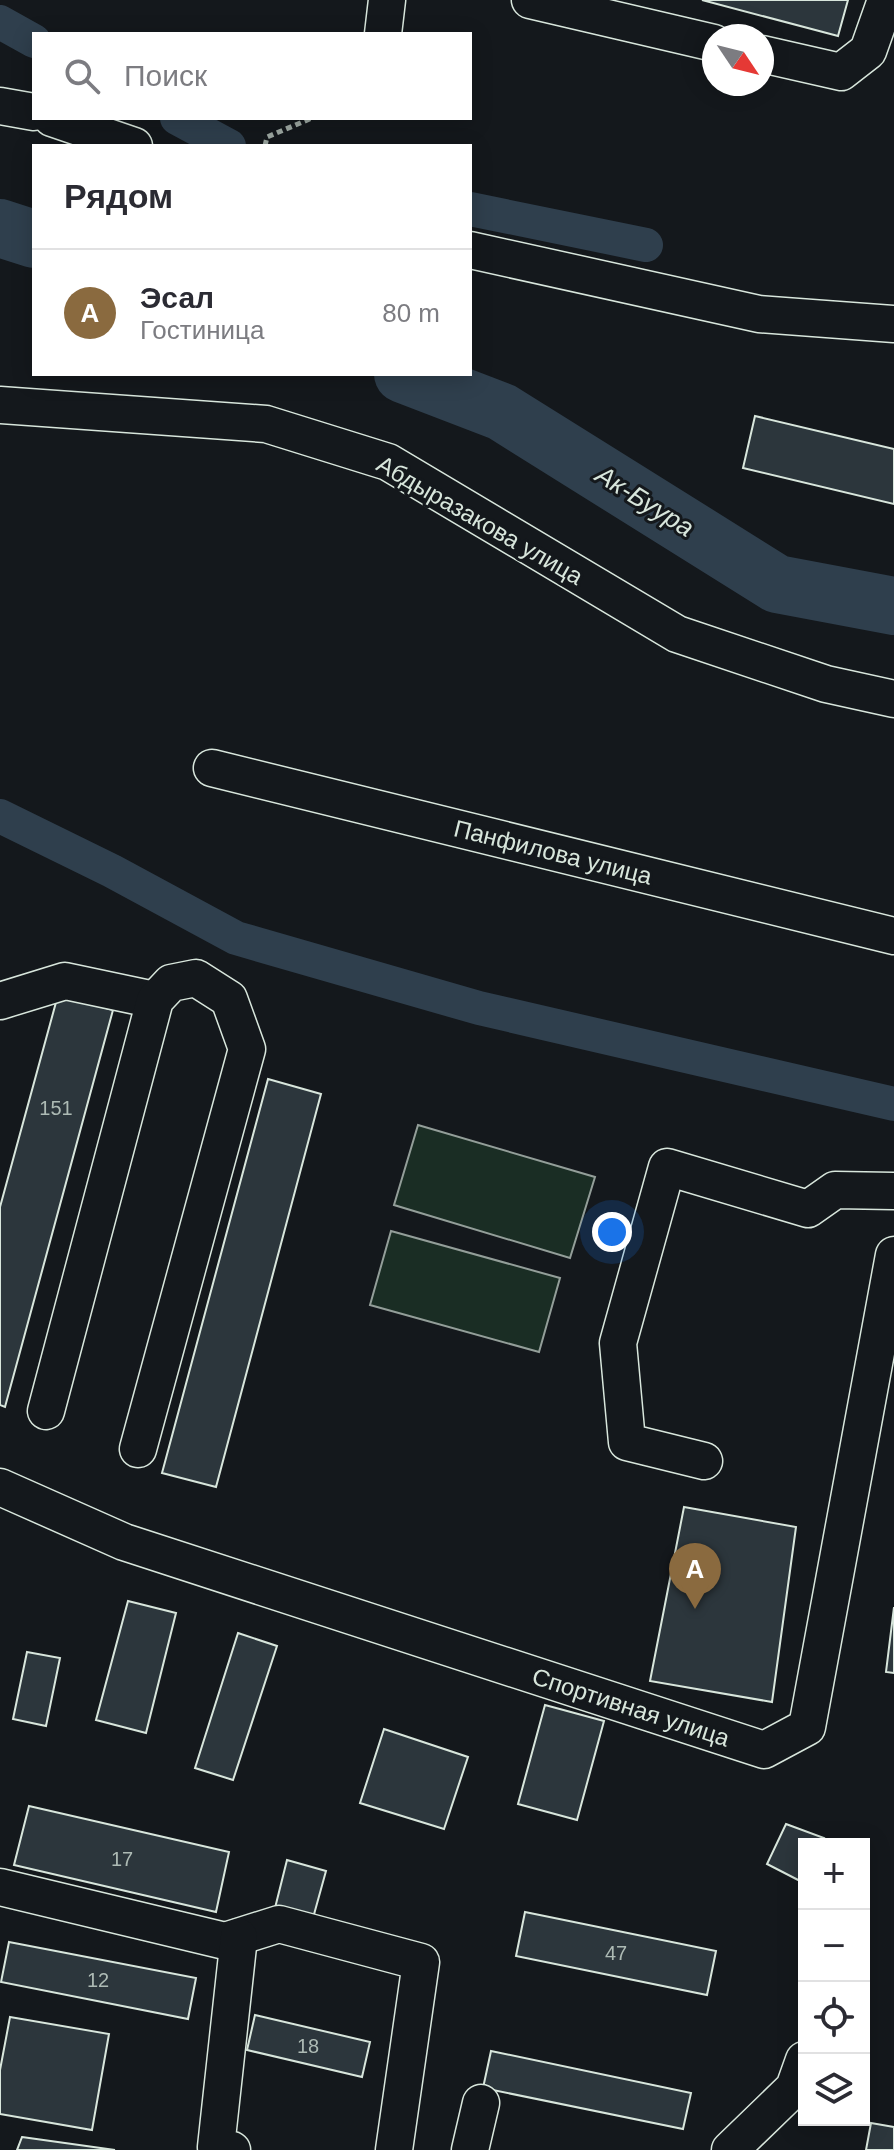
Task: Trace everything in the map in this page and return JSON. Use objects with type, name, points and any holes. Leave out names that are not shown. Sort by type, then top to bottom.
[{"type":"street","points":[[383,32],[387,0]]},
{"type":"street","points":[[530,0],[702,40]]},
{"type":"street","points":[[774,57],[841,72],[868,51],[886,0]]},
{"type":"street","points":[[0,106],[32,112]]},
{"type":"street","points":[[58,120],[128,144]]},
{"type":"street","points":[[472,250],[759,314],[894,324]]},
{"type":"street","name":"Абдыразакова улица","points":[[0,405],[266,424],[388,462],[677,634],[826,684],[894,699]]},
{"type":"street","name":"Панфилова улица","points":[[212,768],[894,936]]},
{"type":"street","points":[[46,1411],[155,1000],[171,983],[196,978],[229,999],[247,1049],[138,1449]]},
{"type":"street","points":[[0,1001],[65,981],[155,1000]]},
{"type":"street","points":[[704,1461],[627,1442],[618,1343],[667,1167],[808,1209],[835,1190],[894,1191]]},
{"type":"street","name":"Спортивная улица","points":[[0,1487],[124,1542],[764,1750],[807,1727],[894,1255]]},
{"type":"street","points":[[0,1887],[225,1941],[279,1924],[421,1962],[394,2150]]},
{"type":"street","points":[[232,2150],[216,2147],[239,1937]]},
{"type":"street","points":[[730,2150],[794,2088],[798,2077]]},
{"type":"street","points":[[470,2150],[481,2103]]},
{"type":"path","points":[[265,144],[267,137],[307,120]]},
{"type":"green space","points":[[418,1125],[595,1177],[570,1258],[394,1205]]},
{"type":"green space","points":[[391,1231],[560,1278],[539,1352],[370,1305]]},
{"type":"building","points":[[702,0],[848,0],[838,36]]},
{"type":"building","points":[[755,416],[894,449],[894,504],[743,468]]},
{"type":"building","points":[[58,995],[113,1010],[5,1407],[0,1405],[0,1207]]},
{"type":"building","points":[[268,1079],[321,1094],[216,1487],[162,1473]]},
{"type":"building","points":[[684,1507],[796,1527],[772,1702],[650,1681]]},
{"type":"building","points":[[128,1601],[176,1613],[146,1733],[96,1720]]},
{"type":"building","points":[[894,1607],[894,1673],[886,1672]]},
{"type":"building","points":[[238,1633],[277,1646],[233,1780],[195,1768]]},
{"type":"building","points":[[27,1652],[60,1658],[46,1726],[13,1719]]},
{"type":"building","points":[[545,1705],[604,1721],[577,1820],[518,1804]]},
{"type":"building","points":[[384,1729],[468,1757],[444,1829],[360,1803]]},
{"type":"building","points":[[29,1806],[229,1852],[216,1912],[14,1865]]},
{"type":"building","points":[[786,1824],[824,1838],[798,1838],[798,1880],[767,1864]]},
{"type":"building","points":[[287,1860],[326,1871],[313,1918],[275,1908]]},
{"type":"building","points":[[525,1912],[716,1951],[707,1995],[516,1956]]},
{"type":"building","points":[[9,1942],[196,1978],[188,2019],[1,1982]]},
{"type":"building","points":[[255,2015],[370,2042],[362,2077],[247,2050]]},
{"type":"building","points":[[10,2017],[109,2034],[92,2130],[0,2114],[0,2070]]},
{"type":"building","points":[[491,2051],[691,2093],[683,2129],[483,2088]]},
{"type":"building","points":[[871,2123],[894,2127],[894,2150],[866,2150]]},
{"type":"building","points":[[22,2137],[115,2150],[17,2150]]},
{"type":"waterway","points":[[0,22],[32,40]]},
{"type":"waterway","points":[[181,120],[225,144]]},
{"type":"waterway","points":[[472,209],[646,245]]},
{"type":"waterway","name":"Ак-Буура","points":[[0,228],[32,238]]},
{"type":"waterway","name":"Ак-Буура","points":[[408,376],[502,412],[777,584],[894,606]]},
{"type":"waterway","points":[[0,816],[112,871],[236,938],[479,1008],[894,1104]]},
{"type":"place","name":"Эсал","points":[[695,1609]]}]
